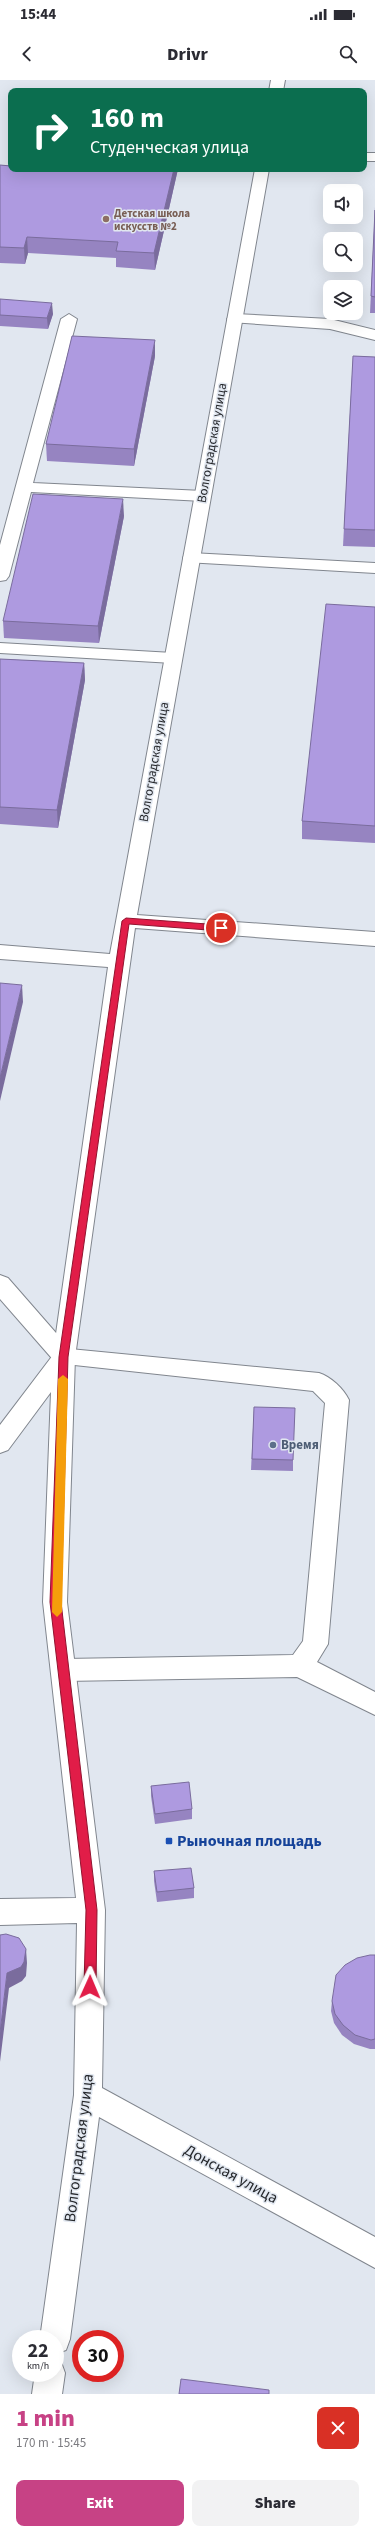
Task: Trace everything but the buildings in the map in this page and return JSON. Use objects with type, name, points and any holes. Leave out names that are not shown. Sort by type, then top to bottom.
[{"type":"street","name":"Волгоградская улица","points":[[56,2330],[88,2095],[92,1910],[55,1602],[64,1357],[119,961],[261,172]]},
{"type":"street","points":[[0,576],[69,319]]},
{"type":"street","points":[[235,319],[330,324],[375,335]]},
{"type":"street","points":[[24,487],[203,496]]},
{"type":"street","points":[[191,558],[375,568]]},
{"type":"street","points":[[0,648],[173,658]]},
{"type":"street","points":[[126,921],[375,939]]},
{"type":"street","points":[[0,952],[119,961]]},
{"type":"street","points":[[0,1284],[64,1357],[319,1382],[337,1400],[314,1644],[300,1666]]},
{"type":"street","name":"Волгоградская улица","points":[[0,1444],[64,1357]]},
{"type":"street","points":[[64,1670],[300,1666],[375,1704]]},
{"type":"street","points":[[0,1912],[92,1910]]},
{"type":"street","name":"Донская улица","points":[[88,2095],[375,2253]]},
{"type":"street","points":[[47,2394],[49,2382]]},
{"type":"slow traffic","points":[[57,1612],[55,1602],[63,1379]]},
{"type":"place","name":"Детская школа искусств №2","points":[[106,219]]},
{"type":"place","name":"Время","points":[[273,1445]]},
{"type":"place","name":"Рыночная площадь","points":[[169,1841]]},
{"type":"route","points":[[90,1987],[92,1910],[55,1602],[64,1357],[119,961],[126,921],[221,928]]}]
